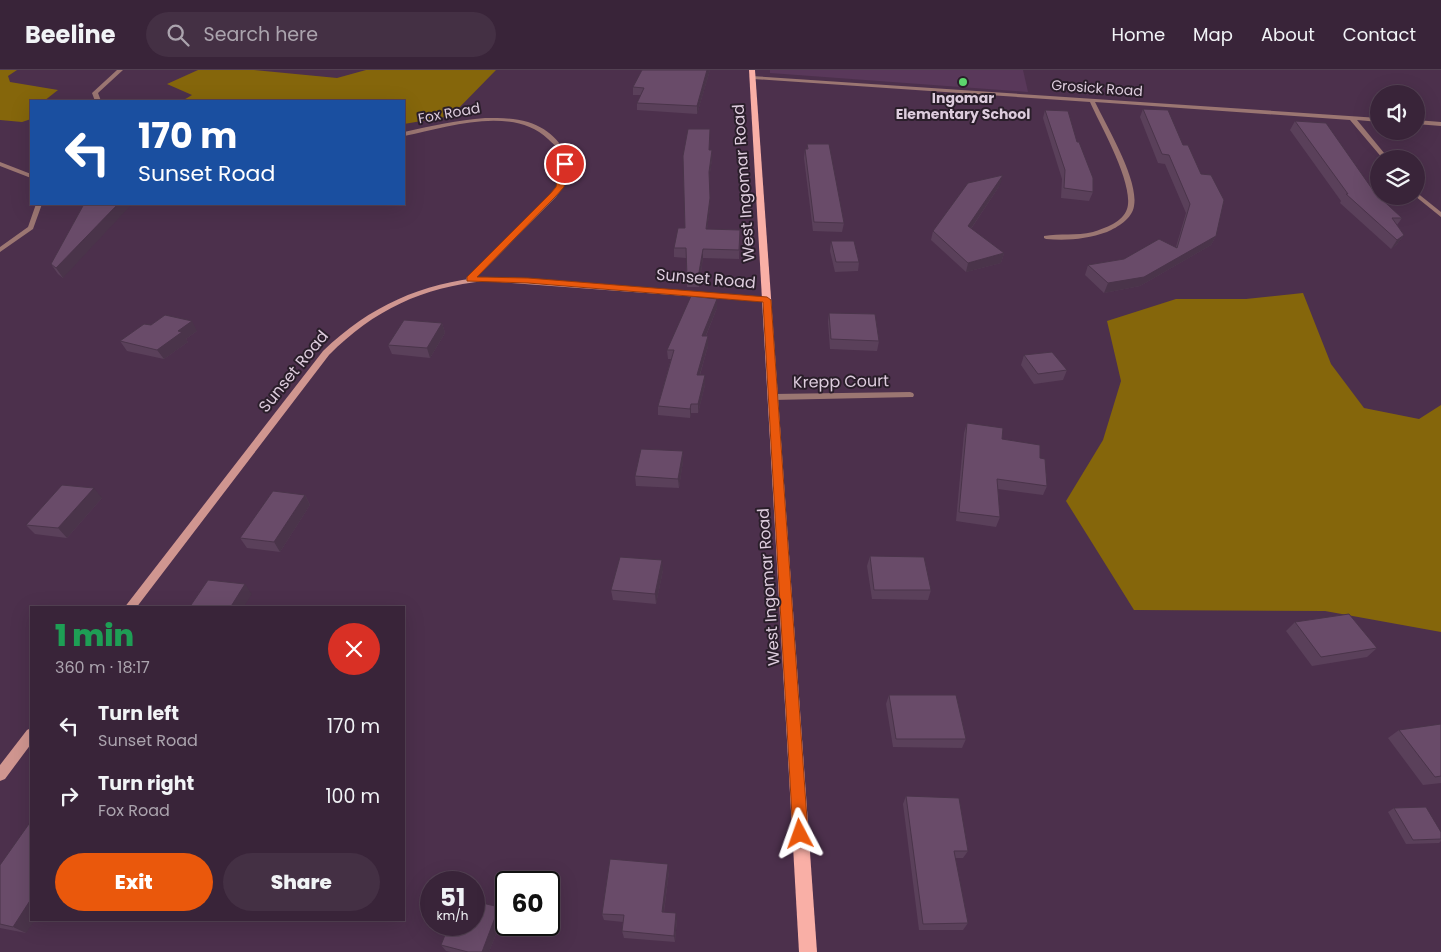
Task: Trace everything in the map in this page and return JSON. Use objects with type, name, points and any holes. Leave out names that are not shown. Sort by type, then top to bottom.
[{"type":"main road","name":"West Ingomar Road","points":[[753,74],[808,952]]},
{"type":"street","points":[[98,100],[95,93],[120,70]]},
{"type":"street","name":"Grosick Road","points":[[753,74],[1092,101],[1370,119]]},
{"type":"street","points":[[1046,237],[1078,237],[1103,231],[1124,220],[1131,209],[1133,197],[1129,182],[1092,101]]},
{"type":"street","points":[[1352,118],[1379,150]]},
{"type":"street","name":"Fox Road","points":[[405,134],[476,119],[508,120],[536,129],[551,139],[561,149],[565,164],[560,187],[537,213],[470,279]]},
{"type":"street","points":[[1425,123],[1441,124]]},
{"type":"street","points":[[0,164],[30,176]]},
{"type":"street","points":[[1425,202],[1441,215]]},
{"type":"street","points":[[0,250],[31,228],[39,205]]},
{"type":"street","name":"Sunset Road","points":[[131,606],[326,353],[342,336],[360,322],[398,302],[422,292],[470,279],[537,281],[767,300]]},
{"type":"street","name":"Krepp Court","points":[[773,397],[910,395]]},
{"type":"street","points":[[0,775],[30,735]]},
{"type":"shaded area","points":[[0,70],[17,70],[8,76],[10,82],[58,90],[45,100],[30,100],[30,119],[22,122],[0,120]]},
{"type":"shaded area","points":[[198,70],[254,70],[337,78],[366,70],[496,70],[451,116],[405,124],[405,100],[184,100],[192,95],[167,84]]},
{"type":"shaded area","name":"Ingomar Elementary School","points":[[770,70],[1023,70],[1028,92],[770,73]]},
{"type":"shaded area","points":[[1303,293],[1331,364],[1364,408],[1419,419],[1441,405],[1441,632],[1325,611],[1134,610],[1066,501],[1103,440],[1121,381],[1107,321],[1176,299],[1246,299]]},
{"type":"building","points":[[642,70],[707,70],[697,106],[637,103],[644,88],[633,87]]},
{"type":"building","points":[[1143,109],[1168,110],[1183,145],[1188,145],[1201,174],[1211,175],[1224,200],[1216,236],[1144,277],[1108,283],[1088,265],[1124,259],[1159,239],[1177,248],[1190,204],[1169,155],[1162,154]]},
{"type":"building","points":[[1045,110],[1068,111],[1077,142],[1079,142],[1093,178],[1093,192],[1064,188],[1065,170]]},
{"type":"building","points":[[1295,121],[1326,123],[1370,186],[1370,205],[1388,205],[1402,218],[1392,218],[1404,235],[1397,240],[1346,194],[1348,194]]},
{"type":"building","points":[[688,129],[710,129],[709,150],[712,150],[709,172],[710,198],[706,229],[740,230],[739,250],[703,249],[698,278],[687,277],[686,248],[674,248],[678,228],[685,228],[683,156]]},
{"type":"building","points":[[807,144],[829,144],[844,223],[814,222],[805,149],[808,149]]},
{"type":"building","points":[[1003,175],[968,226],[1004,253],[968,263],[933,231],[968,183]]},
{"type":"building","points":[[83,205],[117,205],[56,268],[51,264]]},
{"type":"building","points":[[831,241],[854,241],[859,262],[836,262]]},
{"type":"building","points":[[691,296],[717,299],[702,336],[708,336],[697,375],[705,375],[698,404],[691,404],[690,409],[658,406],[674,350],[667,350]]},
{"type":"building","points":[[829,313],[875,314],[879,341],[831,339]]},
{"type":"building","points":[[165,315],[192,321],[178,331],[182,332],[157,350],[120,341],[144,324],[151,325]]},
{"type":"building","points":[[404,320],[442,323],[427,348],[388,345]]},
{"type":"building","points":[[1052,352],[1067,370],[1038,374],[1024,355]]},
{"type":"building","points":[[967,423],[1003,428],[1002,439],[1040,445],[1040,458],[1045,459],[1047,486],[997,479],[1000,517],[959,512]]},
{"type":"building","points":[[641,449],[683,451],[678,479],[635,476]]},
{"type":"building","points":[[62,485],[94,488],[58,528],[26,525]]},
{"type":"building","points":[[273,491],[305,495],[274,542],[240,538]]},
{"type":"building","points":[[870,556],[924,557],[931,590],[874,590]]},
{"type":"building","points":[[620,557],[662,560],[655,594],[611,590]]},
{"type":"building","points":[[208,580],[245,584],[231,606],[190,606]]},
{"type":"building","points":[[1349,614],[1377,648],[1321,657],[1295,622]]},
{"type":"building","points":[[889,695],[956,695],[966,739],[896,739]]},
{"type":"building","points":[[1441,724],[1441,776],[1435,777],[1399,730]]},
{"type":"building","points":[[906,796],[959,798],[968,851],[954,851],[968,923],[923,924]]},
{"type":"building","points":[[1426,807],[1441,832],[1441,839],[1413,840],[1394,808]]},
{"type":"building","points":[[30,822],[30,901],[13,927],[0,924],[0,865]]},
{"type":"building","points":[[610,859],[668,864],[662,912],[676,913],[674,936],[622,931],[624,915],[602,914]]},
{"type":"building","points":[[485,904],[495,906],[495,918],[482,952],[468,952],[441,945],[445,936],[485,936]]},
{"type":"place","name":"Ingomar Elementary School","points":[[963,82]]},
{"type":"route","points":[[565,164],[560,187],[553,196],[470,279],[528,280],[767,300],[800,834]]}]
